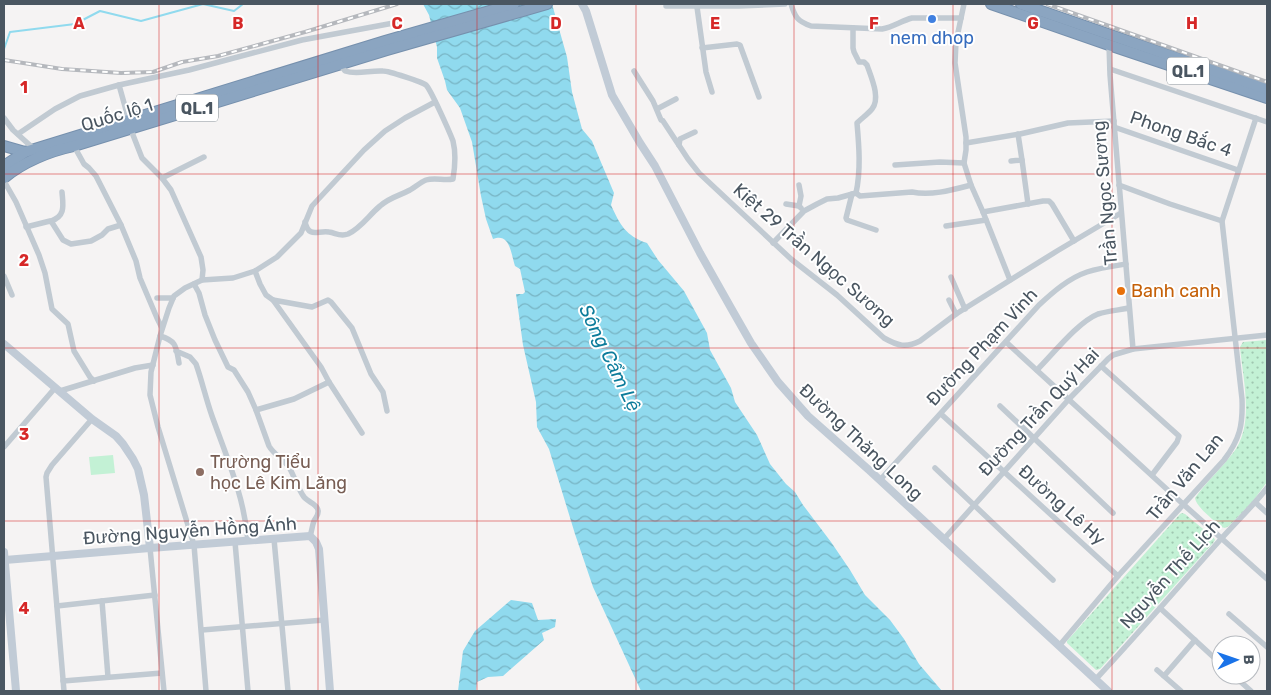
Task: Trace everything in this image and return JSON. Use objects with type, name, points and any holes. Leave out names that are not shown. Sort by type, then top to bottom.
[{"type":"highway","name":"QL.1","points":[[386,45],[514,4]]},
{"type":"highway","name":"QL.1","points":[[386,45],[547,4]]},
{"type":"highway","name":"QL.1","points":[[991,4],[1267,88]]},
{"type":"highway","name":"QL.1","points":[[1021,4],[1111,40],[1267,98]]},
{"type":"highway","name":"Quốc lộ 1","points":[[5,171],[30,150],[130,124],[340,64],[386,45]]},
{"type":"highway","name":"Quốc lộ 1","points":[[5,171],[130,124],[386,45]]},
{"type":"highway","points":[[4,146],[30,150]]},
{"type":"street","name":"Đường Thăng Long","points":[[582,4],[586,11],[612,95],[655,166],[700,253],[751,343],[778,382],[801,409],[1108,691]]},
{"type":"street","points":[[666,6],[696,7],[785,4]]},
{"type":"street","points":[[791,4],[798,20],[803,24],[811,26],[890,28],[912,18],[961,18]]},
{"type":"street","points":[[964,4],[956,42],[955,63],[966,143],[964,163],[971,185],[1010,280]]},
{"type":"street","points":[[696,7],[706,72],[712,92]]},
{"type":"street","points":[[18,134],[68,101],[80,96],[302,40],[399,22]]},
{"type":"street","points":[[853,28],[854,52],[859,62],[864,62],[867,65],[876,99],[875,105],[857,122],[860,160],[859,179],[846,218],[876,230]]},
{"type":"street","name":"Trần Ngọc Sương","points":[[1111,40],[1110,69],[1133,349]]},
{"type":"street","points":[[702,48],[740,45],[759,97]]},
{"type":"street","points":[[305,222],[310,231],[316,233],[347,234],[368,219],[378,207],[390,198],[408,191],[426,180],[434,178],[453,179],[455,164],[453,142],[426,85],[384,71],[351,73],[345,71],[340,64]]},
{"type":"street","points":[[1110,69],[1267,122]]},
{"type":"street","name":"Kiệt 29 Trần Ngọc Sương","points":[[634,71],[647,90],[662,120],[699,173],[791,259],[837,295],[884,338],[903,346],[914,344],[927,337],[965,308],[1121,213]]},
{"type":"street","points":[[119,85],[142,158],[171,190],[201,257],[202,280]]},
{"type":"street","points":[[657,109],[676,99]]},
{"type":"street","points":[[206,691],[194,546],[150,395],[151,372],[162,328],[173,298],[185,288],[202,280],[233,278],[255,271],[276,257],[301,232],[312,206],[374,140],[384,131],[435,102]]},
{"type":"street","points":[[4,118],[30,150]]},
{"type":"street","name":"Trần Văn Lan","points":[[1059,646],[1118,576],[1224,460],[1231,450],[1242,425],[1242,399],[1222,220],[1256,118]]},
{"type":"street","points":[[966,143],[1068,123],[1114,124]]},
{"type":"street","name":"Phong Bắc 4","points":[[1114,124],[1238,170]]},
{"type":"street","points":[[679,146],[680,139],[695,132]]},
{"type":"street","points":[[1018,134],[1028,204]]},
{"type":"street","points":[[74,146],[84,164],[96,176],[121,225],[136,261],[142,284],[162,328]]},
{"type":"street","points":[[162,178],[204,157]]},
{"type":"street","points":[[1011,161],[1022,160]]},
{"type":"street","points":[[895,165],[940,162],[964,163]]},
{"type":"street","points":[[5,171],[26,227],[39,255],[45,273],[52,309],[68,324],[74,351],[94,381]]},
{"type":"street","points":[[799,185],[801,196],[799,206]]},
{"type":"street","points":[[774,243],[804,211],[826,199],[854,194],[860,196],[912,192],[918,194],[948,191],[971,185]]},
{"type":"street","points":[[1119,185],[1170,204],[1222,220]]},
{"type":"street","points":[[26,227],[58,219],[62,212],[62,192]]},
{"type":"street","points":[[983,212],[1049,201],[1074,240]]},
{"type":"street","points":[[786,204],[799,206],[804,211]]},
{"type":"street","points":[[946,226],[986,220]]},
{"type":"street","points":[[52,221],[63,240],[71,244],[92,241],[108,229],[121,225]]},
{"type":"street","name":"Đường Phạm Vinh","points":[[880,480],[1039,305],[1069,280],[1088,271],[1126,264]]},
{"type":"street","points":[[255,271],[266,295],[273,300],[310,351],[362,433]]},
{"type":"street","points":[[4,276],[12,295]]},
{"type":"street","points":[[951,277],[965,308]]},
{"type":"street","points":[[194,284],[199,293],[215,340],[228,367],[234,370],[241,379],[256,410],[271,450],[290,470],[305,499],[317,506],[318,514],[310,536]]},
{"type":"street","points":[[157,298],[173,298]]},
{"type":"street","points":[[273,300],[312,307],[328,300],[331,302],[352,328],[371,374],[383,392],[388,411]]},
{"type":"street","points":[[949,300],[956,314]]},
{"type":"street","points":[[1037,370],[1079,326],[1089,319],[1099,314],[1129,308]]},
{"type":"street","name":"Đường Trần Quý Hai","points":[[943,540],[972,505],[1069,399],[1113,355],[1133,349],[1267,334]]},
{"type":"street","points":[[160,336],[169,339],[173,343],[179,363]]},
{"type":"street","points":[[1006,342],[1267,579]]},
{"type":"street","points":[[4,344],[92,419],[116,436],[128,451],[135,464],[144,495],[164,691]]},
{"type":"street","points":[[176,351],[190,357],[196,364],[210,410],[237,484],[244,510],[248,541]]},
{"type":"street","points":[[4,447],[58,390],[135,368],[153,365]]},
{"type":"street","points":[[1101,366],[1179,436],[1177,442],[1152,475]]},
{"type":"street","points":[[256,410],[288,401],[329,382]]},
{"type":"street","points":[[1000,406],[1114,513]]},
{"type":"street","name":"Đường Lê Hy","points":[[941,414],[1118,576]]},
{"type":"street","points":[[64,691],[46,482],[47,473],[52,464],[92,419]]},
{"type":"street","points":[[935,468],[1053,580]]},
{"type":"street","name":"Nguyễn Thế Lịch","points":[[1095,680],[1222,538],[1256,503],[1267,488]]},
{"type":"street","points":[[1256,503],[1267,513]]},
{"type":"street","name":"Đường Nguyễn Hồng Ánh","points":[[5,560],[310,536],[316,542],[318,549],[330,691]]},
{"type":"street","points":[[274,539],[288,691]]},
{"type":"street","points":[[235,542],[248,691]]},
{"type":"street","points":[[4,552],[16,691]]},
{"type":"street","points":[[57,606],[155,595]]},
{"type":"street","points":[[102,601],[108,677]]},
{"type":"street","points":[[1160,608],[1211,655]]},
{"type":"street","points":[[1229,614],[1267,647]]},
{"type":"street","points":[[202,630],[324,620]]},
{"type":"street","points":[[1164,676],[1195,640]]},
{"type":"street","points":[[1157,670],[1181,691]]},
{"type":"street","points":[[63,681],[162,673]]},
{"type":"green space","points":[[1267,340],[1267,482],[1253,501],[1225,528],[1221,527],[1198,505],[1195,498],[1233,453],[1240,442],[1244,429],[1246,402],[1240,347],[1243,342]]},
{"type":"green space","points":[[113,455],[115,473],[91,475],[89,457]]},
{"type":"green space","points":[[1182,513],[1215,540],[1100,669],[1096,670],[1067,641]]},
{"type":"water","name":"Sông Cẩm Lệ","points":[[423,4],[552,4],[567,57],[572,92],[582,129],[592,141],[614,193],[611,205],[617,218],[624,229],[634,237],[647,243],[658,260],[684,291],[707,333],[710,350],[731,388],[735,402],[757,435],[770,464],[795,492],[831,542],[865,595],[890,620],[919,664],[942,691],[641,691],[593,587],[549,449],[537,427],[536,402],[523,345],[516,294],[523,294],[525,292],[520,269],[515,266],[511,250],[506,241],[499,238],[493,239],[481,196],[472,142],[460,108],[447,90],[437,58],[437,47],[429,15]]},
{"type":"water","points":[[511,600],[532,603],[538,620],[556,619],[555,627],[542,633],[544,640],[503,676],[488,677],[477,682],[476,691],[458,691],[463,651],[475,631]]},
{"type":"waterway","points":[[4,49],[10,32],[75,24],[100,11],[141,21],[203,4],[234,11],[243,4]]},
{"type":"railway","points":[[4,60],[62,69],[121,73],[153,72],[182,62],[218,56],[305,32],[397,4]]},
{"type":"railway","points":[[1047,4],[1267,82]]},
{"type":"place","name":"nem dhop","points":[[932,19]]},
{"type":"place","name":"Banh canh","points":[[1121,291]]},
{"type":"place","name":"Trường Tiểu học Lê Kim Lăng","points":[[200,472]]}]
